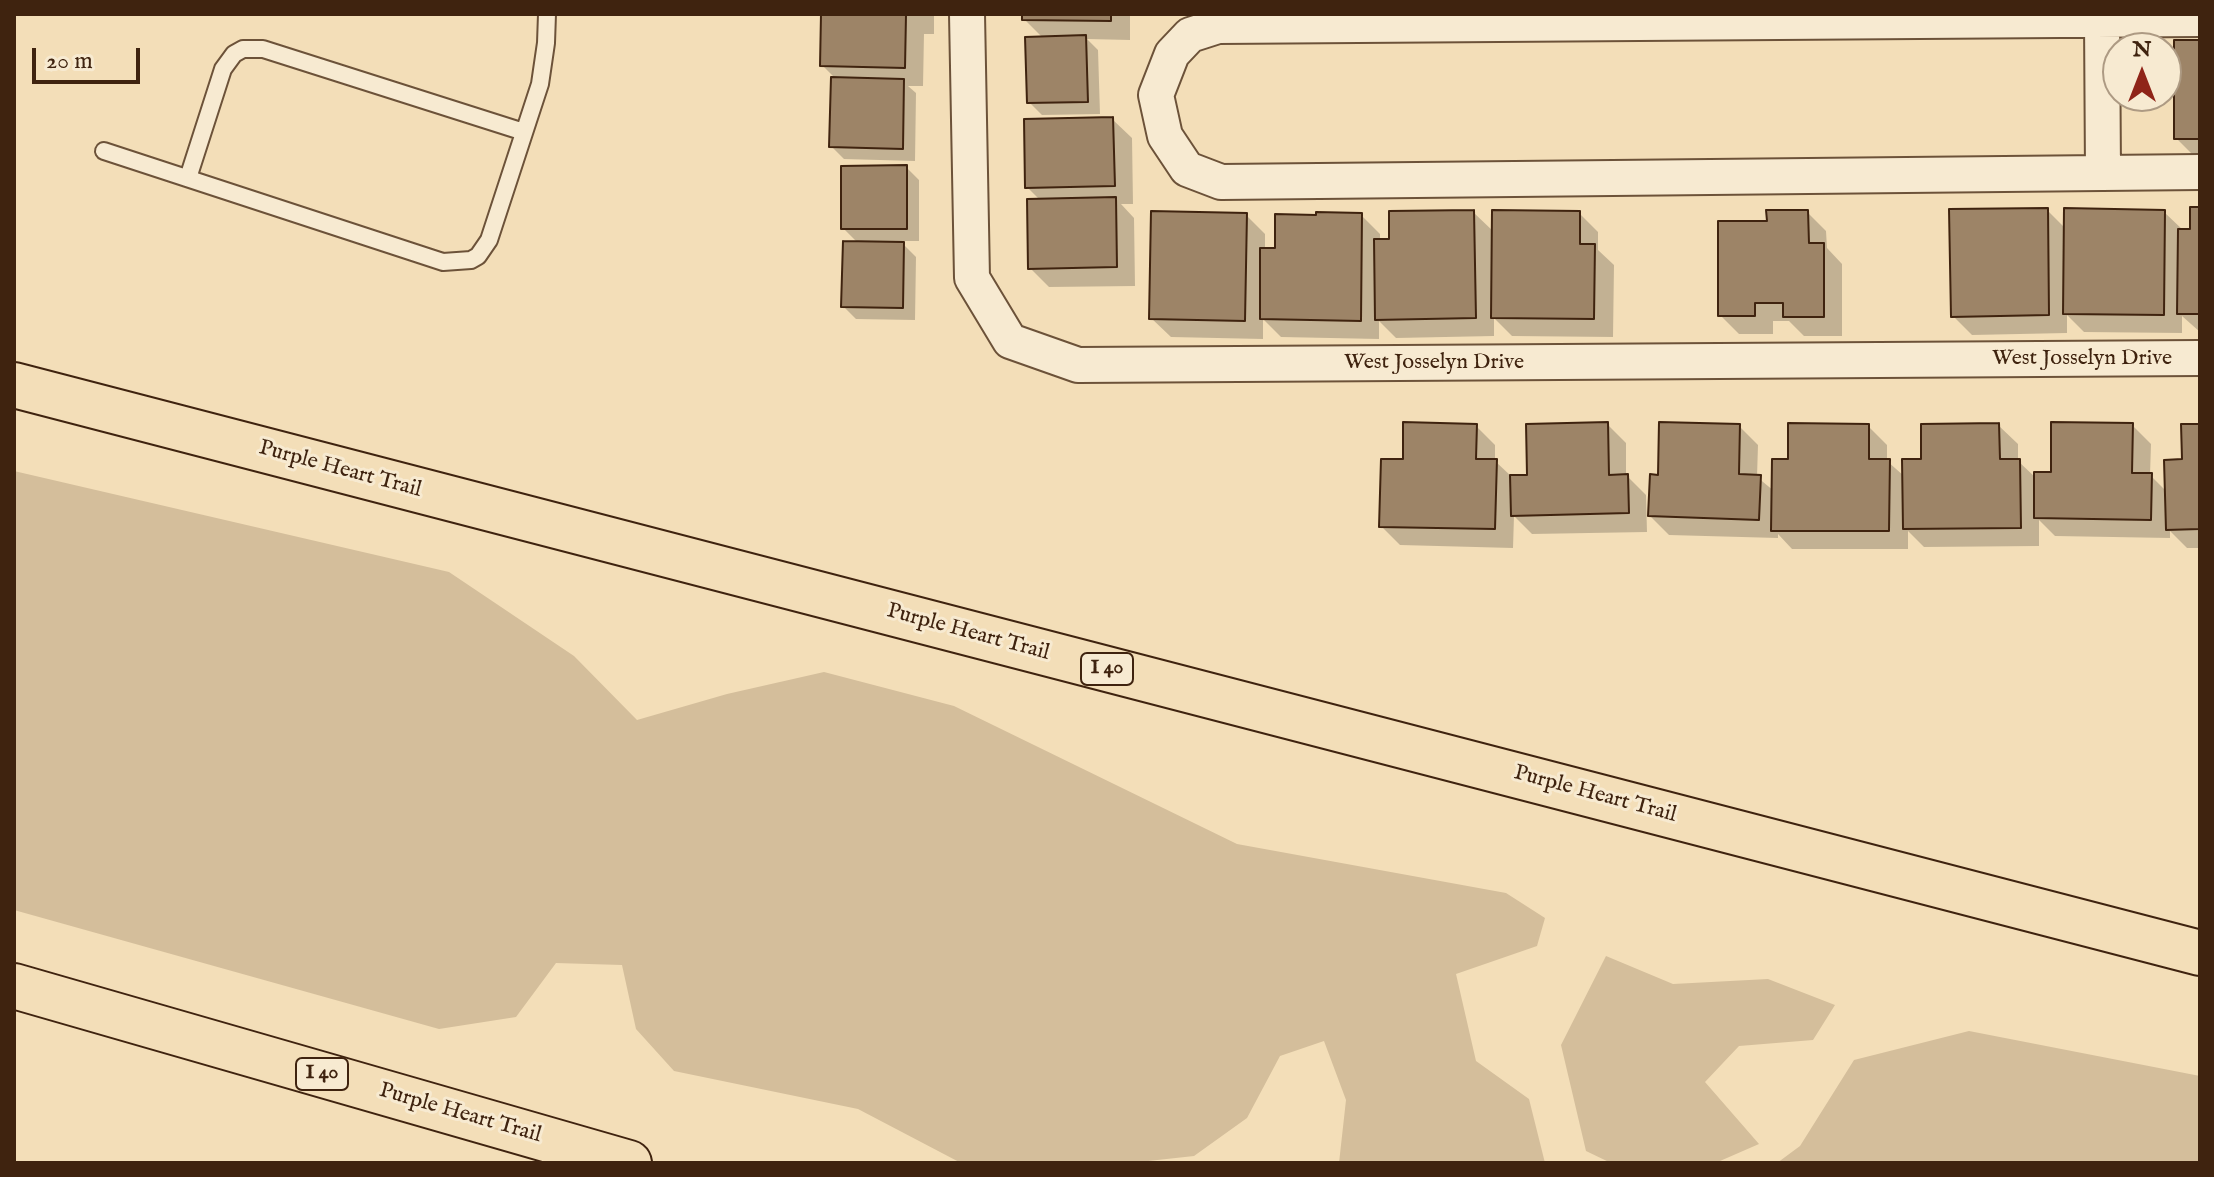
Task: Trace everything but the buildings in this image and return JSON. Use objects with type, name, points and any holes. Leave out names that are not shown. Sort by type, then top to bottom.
[{"type":"highway","name":"Purple Heart Trail","points":[[14,385],[2200,953]]},
{"type":"highway","name":"Purple Heart Trail","points":[[14,986],[629,1163]]},
{"type":"street","name":"West Josselyn Drive","points":[[967,14],[972,278],[1010,341],[1078,365],[2200,358]]},
{"type":"street","points":[[2200,19],[1218,26],[1190,35],[1172,54],[1156,95],[1165,136],[1187,169],[1221,182],[2200,172]]},
{"type":"street","points":[[2102,20],[2103,173]]},
{"type":"lane","points":[[104,151],[443,262],[462,262],[478,256],[489,240],[544,64],[547,14]]},
{"type":"lane","points":[[188,178],[223,69],[234,54],[243,49],[263,49],[524,132]]},
{"type":"shaded area","points":[[14,471],[449,572],[574,656],[637,720],[727,694],[824,672],[954,706],[1237,844],[1506,893],[1545,918],[1537,946],[1456,974],[1476,1061],[1529,1099],[1545,1163],[1339,1163],[1346,1100],[1324,1041],[1280,1056],[1247,1118],[1194,1156],[1130,1163],[961,1163],[858,1109],[674,1071],[636,1029],[622,965],[556,963],[516,1017],[439,1029],[14,910]]},
{"type":"shaded area","points":[[1606,956],[1673,984],[1768,979],[1835,1005],[1813,1040],[1739,1046],[1705,1082],[1759,1144],[1708,1163],[1611,1163],[1586,1151],[1561,1045]]},
{"type":"shaded area","points":[[1969,1031],[2200,1076],[2200,1163],[1777,1163],[1800,1146],[1854,1060]]}]
